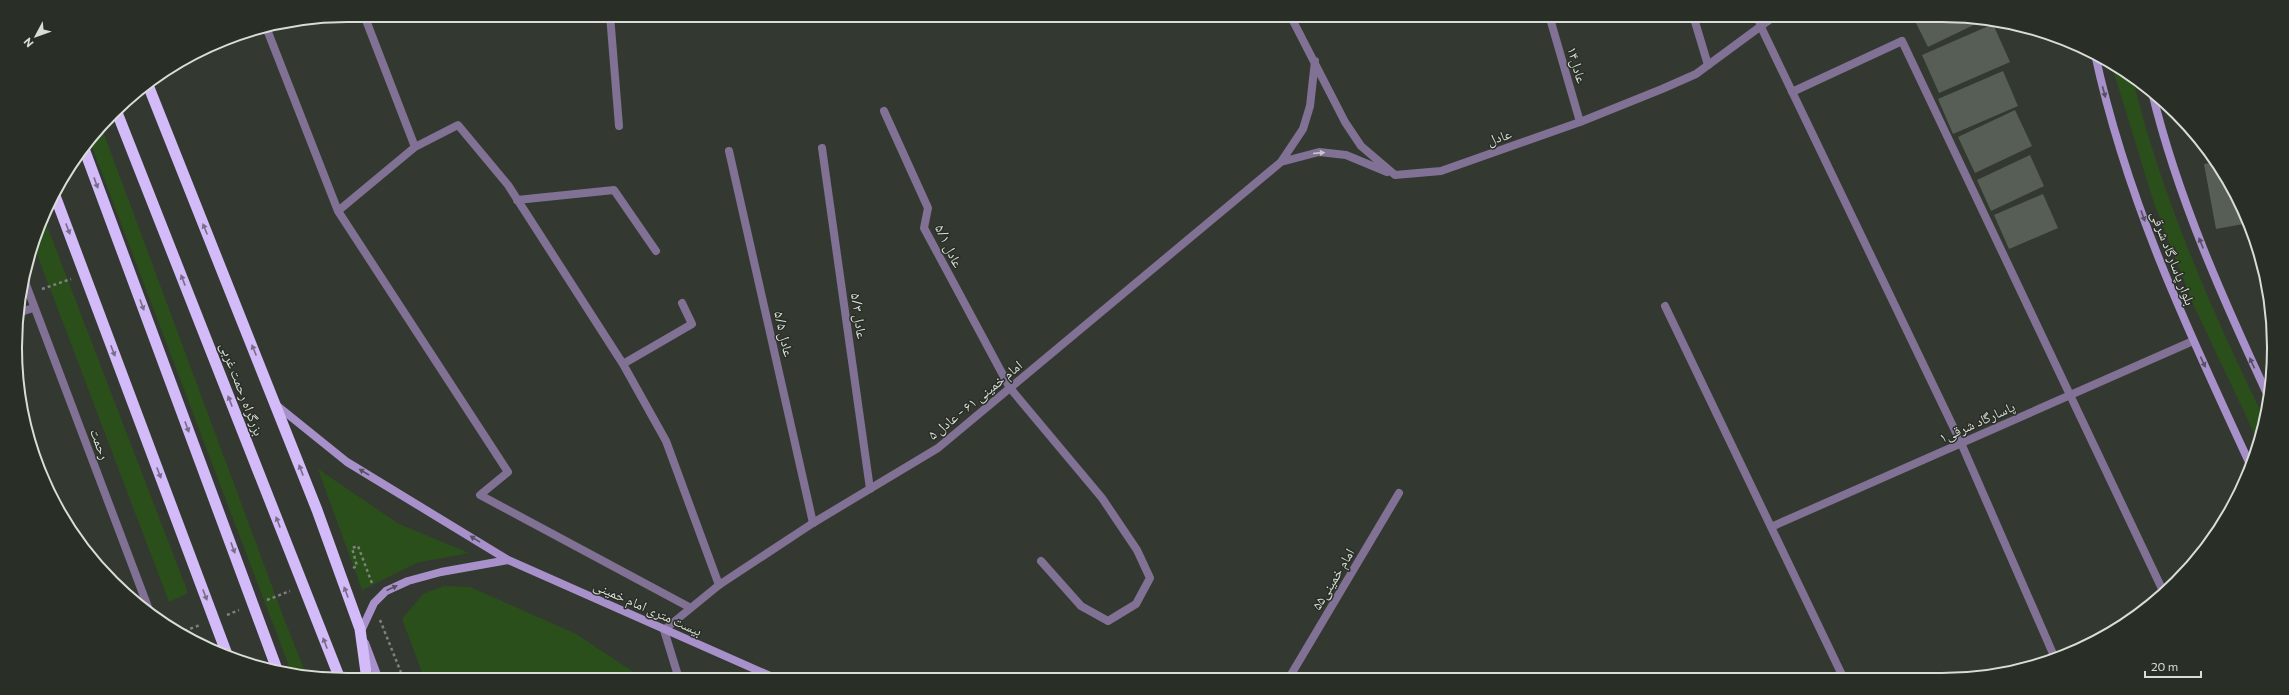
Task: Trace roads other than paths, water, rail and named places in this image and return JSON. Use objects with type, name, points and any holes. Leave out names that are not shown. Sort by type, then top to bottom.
[{"type":"highway","points":[[149,89],[275,404],[360,629],[366,673]]},
{"type":"highway","name":"بزرگراه رحمت غربی","points":[[118,116],[337,673]]},
{"type":"highway","points":[[86,154],[275,665]]},
{"type":"highway","points":[[57,202],[225,649]]},
{"type":"main road","name":"بلوار پاسارگاد شرقی","points":[[2097,62],[2112,124],[2130,183],[2176,304],[2247,459]]},
{"type":"main road","points":[[2155,102],[2175,173],[2197,234],[2239,335],[2264,388]]},
{"type":"main road","name":"بیست متری امام خمینی","points":[[275,404],[346,462],[508,560],[763,673]]},
{"type":"main road","points":[[376,673],[360,629],[374,603],[386,591],[408,581],[441,572],[508,560]]},
{"type":"street","points":[[367,22],[414,147]]},
{"type":"street","points":[[611,22],[619,126]]},
{"type":"street","points":[[1294,22],[1345,122],[1361,146],[1395,175]]},
{"type":"street","name":"عادل۱۴","points":[[1551,22],[1580,122]]},
{"type":"street","points":[[1695,22],[1708,65]]},
{"type":"street","points":[[1759,22],[1961,443],[2053,653]]},
{"type":"street","name":"عادل","points":[[1395,175],[1441,171],[1580,122],[1689,77],[1767,22]]},
{"type":"street","points":[[268,32],[338,211],[508,472],[480,495],[689,607]]},
{"type":"street","points":[[1792,92],[1902,41],[2161,587]]},
{"type":"street","name":"امام خمینی ۶۱ - عادل ۵","points":[[664,630],[689,607],[719,585],[813,523],[938,448],[1281,162],[1303,128],[1310,106],[1315,61]]},
{"type":"street","name":"عادل ۵/۱","points":[[884,111],[928,208],[924,228],[1010,388],[1102,498],[1137,550],[1150,578],[1136,604],[1108,621],[1081,606],[1041,562]]},
{"type":"street","points":[[338,211],[414,147],[458,125],[508,185],[623,364],[666,441],[719,585]]},
{"type":"street","name":"عادل ۵/۳","points":[[822,148],[870,489]]},
{"type":"street","name":"عادل ۵/۵","points":[[729,151],[813,523]]},
{"type":"street","name":"امام خمینی ۶۱ - عادل ۵","points":[[1281,162],[1319,152],[1346,155],[1395,175]]},
{"type":"street","points":[[517,200],[614,190],[656,251]]},
{"type":"street","name":"رحمت","points":[[27,290],[148,605]]},
{"type":"street","points":[[623,364],[692,324],[682,304]]},
{"type":"street","points":[[1665,306],[1841,673]]},
{"type":"street","points":[[24,311],[33,308]]},
{"type":"street","name":"پاسارگاد شرقی۱","points":[[1770,527],[2193,341]]},
{"type":"street","name":"امام خمینی۵۵","points":[[1292,673],[1399,493]]},
{"type":"street","points":[[664,630],[677,673]]}]
